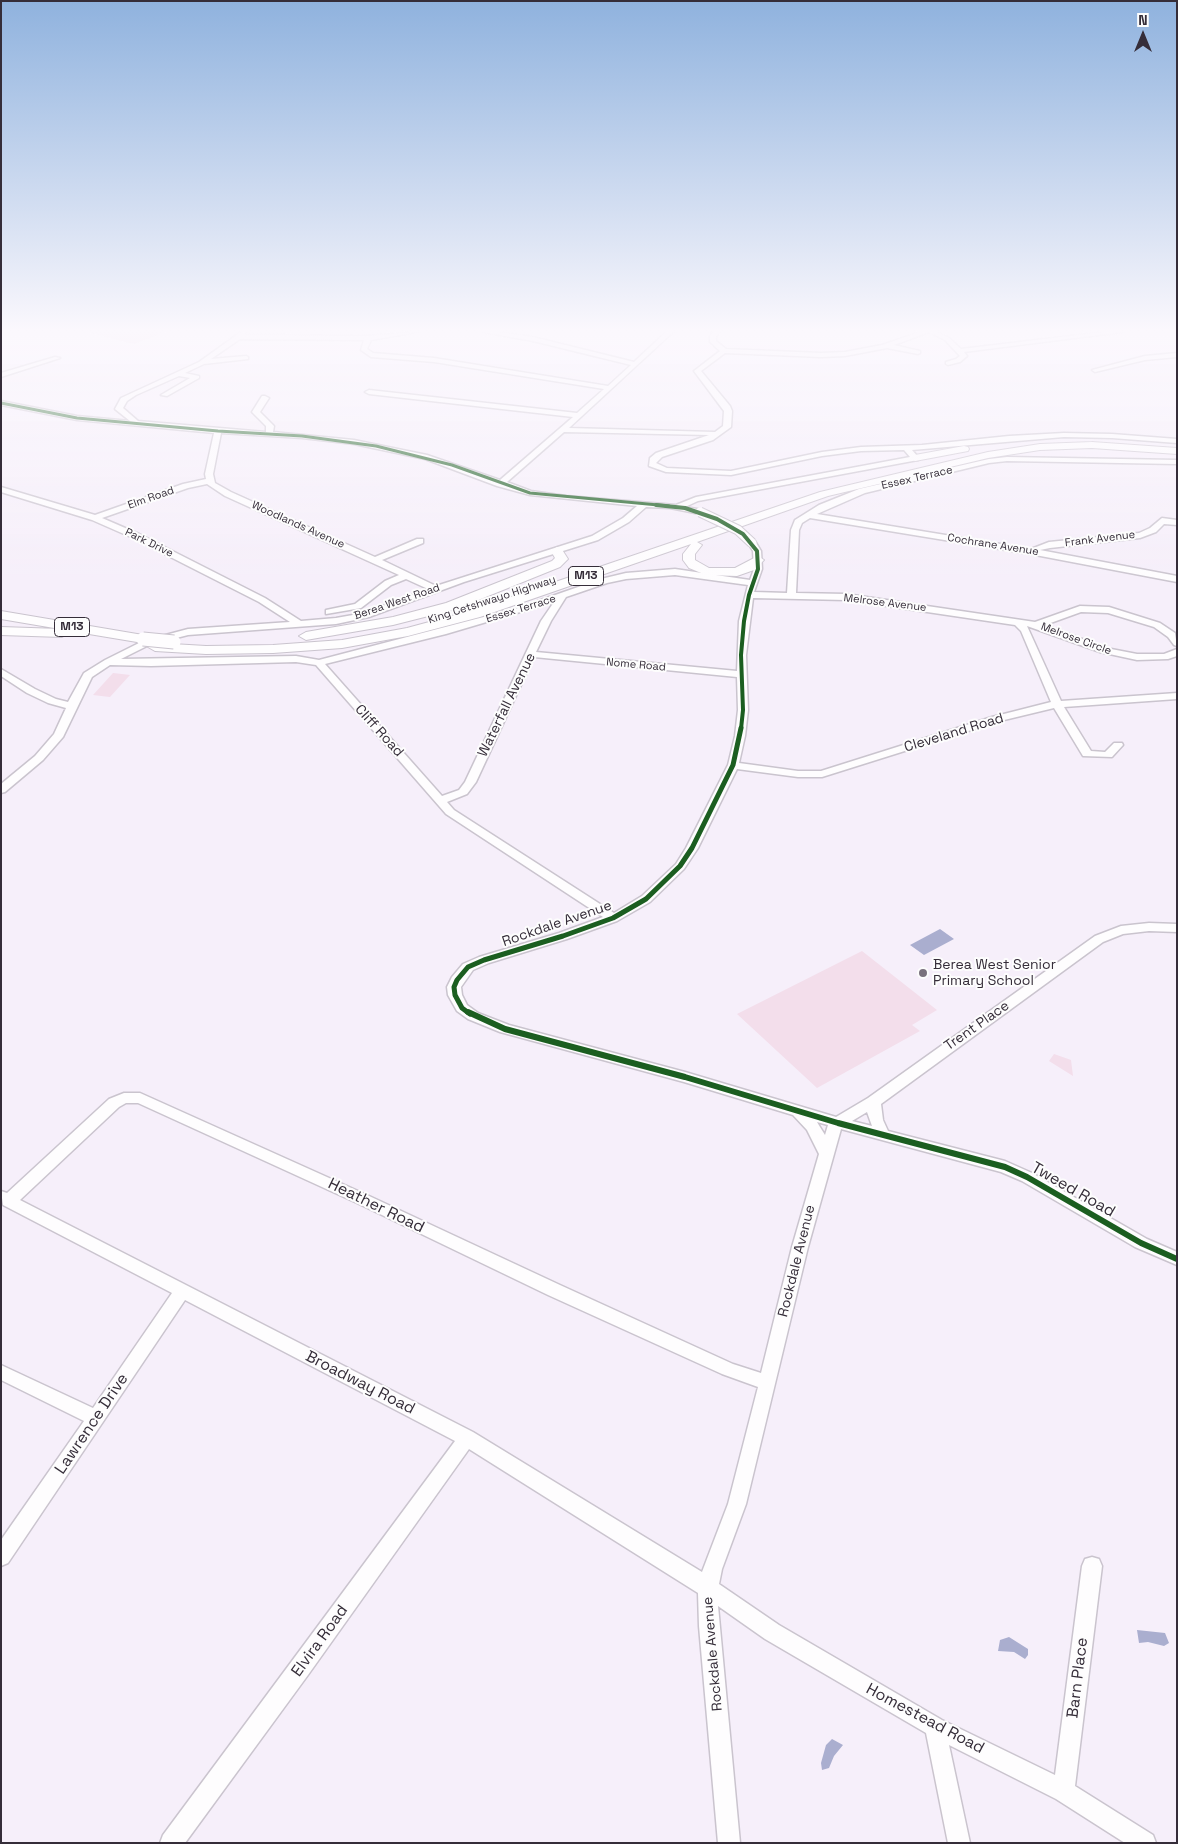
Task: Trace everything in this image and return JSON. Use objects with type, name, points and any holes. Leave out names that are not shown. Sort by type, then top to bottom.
[{"type":"highway","name":"King Cetshwayo Highway","points":[[1,615],[142,639],[174,642],[249,644],[305,641],[359,635],[444,617],[837,481],[995,446],[1070,439],[1177,443]]},
{"type":"highway","points":[[915,458],[1015,441],[1070,439]]},
{"type":"highway","name":"King Cetshwayo Highway","points":[[1,621],[155,647],[206,650],[274,649],[342,644],[443,624],[816,496],[860,484],[988,455],[1040,447],[1110,445],[1177,451]]},
{"type":"highway","points":[[604,580],[860,484]]},
{"type":"highway","points":[[696,545],[689,554],[690,563],[702,570],[723,573],[753,585]]},
{"type":"highway","points":[[193,643],[313,635],[376,625],[430,613],[471,599],[556,564],[562,559],[557,551]]},
{"type":"highway","points":[[723,573],[746,569],[758,560]]},
{"type":"highway","points":[[274,649],[348,646],[463,625]]},
{"type":"highway","points":[[1,631],[65,633]]},
{"type":"street","points":[[87,418],[135,424],[333,439],[403,451],[452,465],[500,484],[539,495],[644,504],[716,496]]},
{"type":"street","points":[[103,420],[109,418]]},
{"type":"street","points":[[131,418],[135,424]]},
{"type":"street","points":[[263,418],[270,425],[269,434]]},
{"type":"street","points":[[500,484],[575,418]]},
{"type":"street","points":[[728,418],[728,425],[720,434],[664,453],[652,462],[654,466],[661,469],[716,473],[738,472],[838,452],[868,448],[906,448],[1064,435],[1112,436],[1177,443]]},
{"type":"street","points":[[562,430],[720,434]]},
{"type":"street","points":[[209,481],[211,460],[218,431]]},
{"type":"street","points":[[906,448],[915,458]]},
{"type":"street","points":[[677,507],[696,500],[915,458]]},
{"type":"street","name":"Essex Terrace","points":[[791,595],[794,530],[798,522],[833,502],[875,488],[989,461],[1017,459],[1177,462]]},
{"type":"street","name":"Elm Road","points":[[95,518],[186,486],[209,481]]},
{"type":"street","name":"Woodlands Avenue","points":[[209,481],[228,494],[435,589]]},
{"type":"street","name":"Park Drive","points":[[1,489],[95,518],[136,536],[213,574],[289,616],[299,624]]},
{"type":"street","points":[[697,511],[701,503],[716,496]]},
{"type":"street","name":"Rockdale Avenue","points":[[644,504],[697,511],[717,519],[738,530],[752,543],[757,551],[758,569],[744,621],[741,674],[742,719],[733,764],[692,848],[680,866],[646,899],[613,918],[563,936],[484,960],[468,967],[457,980],[455,995],[466,1012],[504,1029],[676,1075],[838,1122],[831,1135],[800,1247],[768,1383],[736,1504],[712,1569],[708,1588],[709,1626],[729,1843]]},
{"type":"street","name":"Berea West Road","points":[[108,662],[146,643],[173,634],[196,630],[336,621],[357,617],[435,589],[557,551],[604,534],[626,520],[644,504]]},
{"type":"street","name":"Cochrane Avenue","points":[[808,515],[1030,550],[1177,579]]},
{"type":"street","name":"Frank Avenue","points":[[1030,550],[1049,545],[1140,535],[1153,530],[1160,522],[1166,521],[1177,524]]},
{"type":"street","points":[[375,560],[420,541]]},
{"type":"street","name":"Essex Terrace","points":[[318,663],[422,638],[521,610],[604,580],[633,574],[668,572],[753,585]]},
{"type":"street","points":[[329,612],[358,606],[388,582],[407,575]]},
{"type":"street","name":"Melrose Avenue","points":[[753,585],[791,595],[865,600],[1036,625]]},
{"type":"street","name":"Waterfall Avenue","points":[[441,800],[460,793],[468,787],[549,616],[562,596]]},
{"type":"street","name":"Melrose Circle","points":[[1036,625],[1080,609],[1110,610],[1157,625],[1172,635],[1177,643]]},
{"type":"street","points":[[278,625],[289,616]]},
{"type":"street","points":[[1020,624],[1025,630],[1057,704],[1087,754],[1108,755],[1118,745]]},
{"type":"street","name":"Melrose Circle","points":[[1036,625],[1117,654],[1154,658],[1165,657],[1177,652]]},
{"type":"street","name":"Nome Road","points":[[532,654],[741,674]]},
{"type":"street","points":[[1,790],[50,748],[60,735],[88,675],[108,662],[136,664],[296,659],[318,663]]},
{"type":"street","name":"Cliff Road","points":[[318,663],[450,812],[613,918]]},
{"type":"street","points":[[1,672],[31,691],[52,701],[72,706]]},
{"type":"street","name":"Cleveland Road","points":[[733,764],[798,774],[822,774],[996,719],[1057,704],[1177,696]]},
{"type":"street","name":"Trent Place","points":[[838,1122],[873,1102],[1099,939],[1121,930],[1148,927],[1177,928]]},
{"type":"street","name":"Heather Road","points":[[5,1199],[114,1104],[124,1098],[140,1098],[728,1369],[768,1383]]},
{"type":"street","points":[[873,1102],[876,1120],[883,1135]]},
{"type":"street","points":[[795,1110],[813,1127],[826,1153]]},
{"type":"street","name":"Tweed Road","points":[[838,1122],[1005,1167],[1027,1177],[1141,1243],[1177,1259]]},
{"type":"street","name":"Broadway Road","points":[[5,1199],[467,1438],[662,1557],[708,1588]]},
{"type":"street","name":"Lawrence Drive","points":[[1,1556],[182,1291]]},
{"type":"street","points":[[1,1372],[96,1418]]},
{"type":"street","name":"Elvira Road","points":[[171,1843],[301,1668],[467,1438]]},
{"type":"street","name":"Barn Place","points":[[1064,1791],[1092,1566]]},
{"type":"street","name":"Homestead Road","points":[[708,1588],[772,1632],[935,1727],[1064,1791],[1145,1843]]},
{"type":"street","points":[[935,1727],[959,1843]]},
{"type":"shaded area","points":[[113,673],[130,675],[110,697],[93,695]]},
{"type":"shaded area","points":[[862,951],[937,1010],[912,1025],[920,1031],[817,1088],[737,1014]]},
{"type":"shaded area","points":[[1054,1054],[1071,1060],[1073,1076],[1049,1061]]},
{"type":"water","points":[[940,929],[954,939],[924,955],[910,945]]},
{"type":"water","points":[[1137,1630],[1165,1633],[1169,1643],[1164,1646],[1148,1642],[1139,1643]]},
{"type":"water","points":[[1009,1637],[1028,1649],[1028,1655],[1025,1659],[1014,1652],[998,1651],[1000,1640]]},
{"type":"water","points":[[832,1739],[843,1745],[834,1756],[829,1768],[822,1770],[821,1763],[826,1745]]},
{"type":"cycle path","points":[[78,418],[218,431],[302,436],[376,446],[452,465],[530,493],[685,508],[717,519],[743,534],[757,551],[758,569],[749,595],[744,621],[741,655],[743,710],[740,736],[733,765],[692,848],[680,866],[646,899],[629,910],[613,918],[563,936],[484,960],[468,967],[457,980],[454,987],[455,995],[462,1008],[473,1016],[505,1029],[685,1077],[838,1123],[1005,1167],[1027,1177],[1141,1243],[1177,1259]]},
{"type":"place","name":"Berea West Senior Primary School","points":[[923,973]]}]
